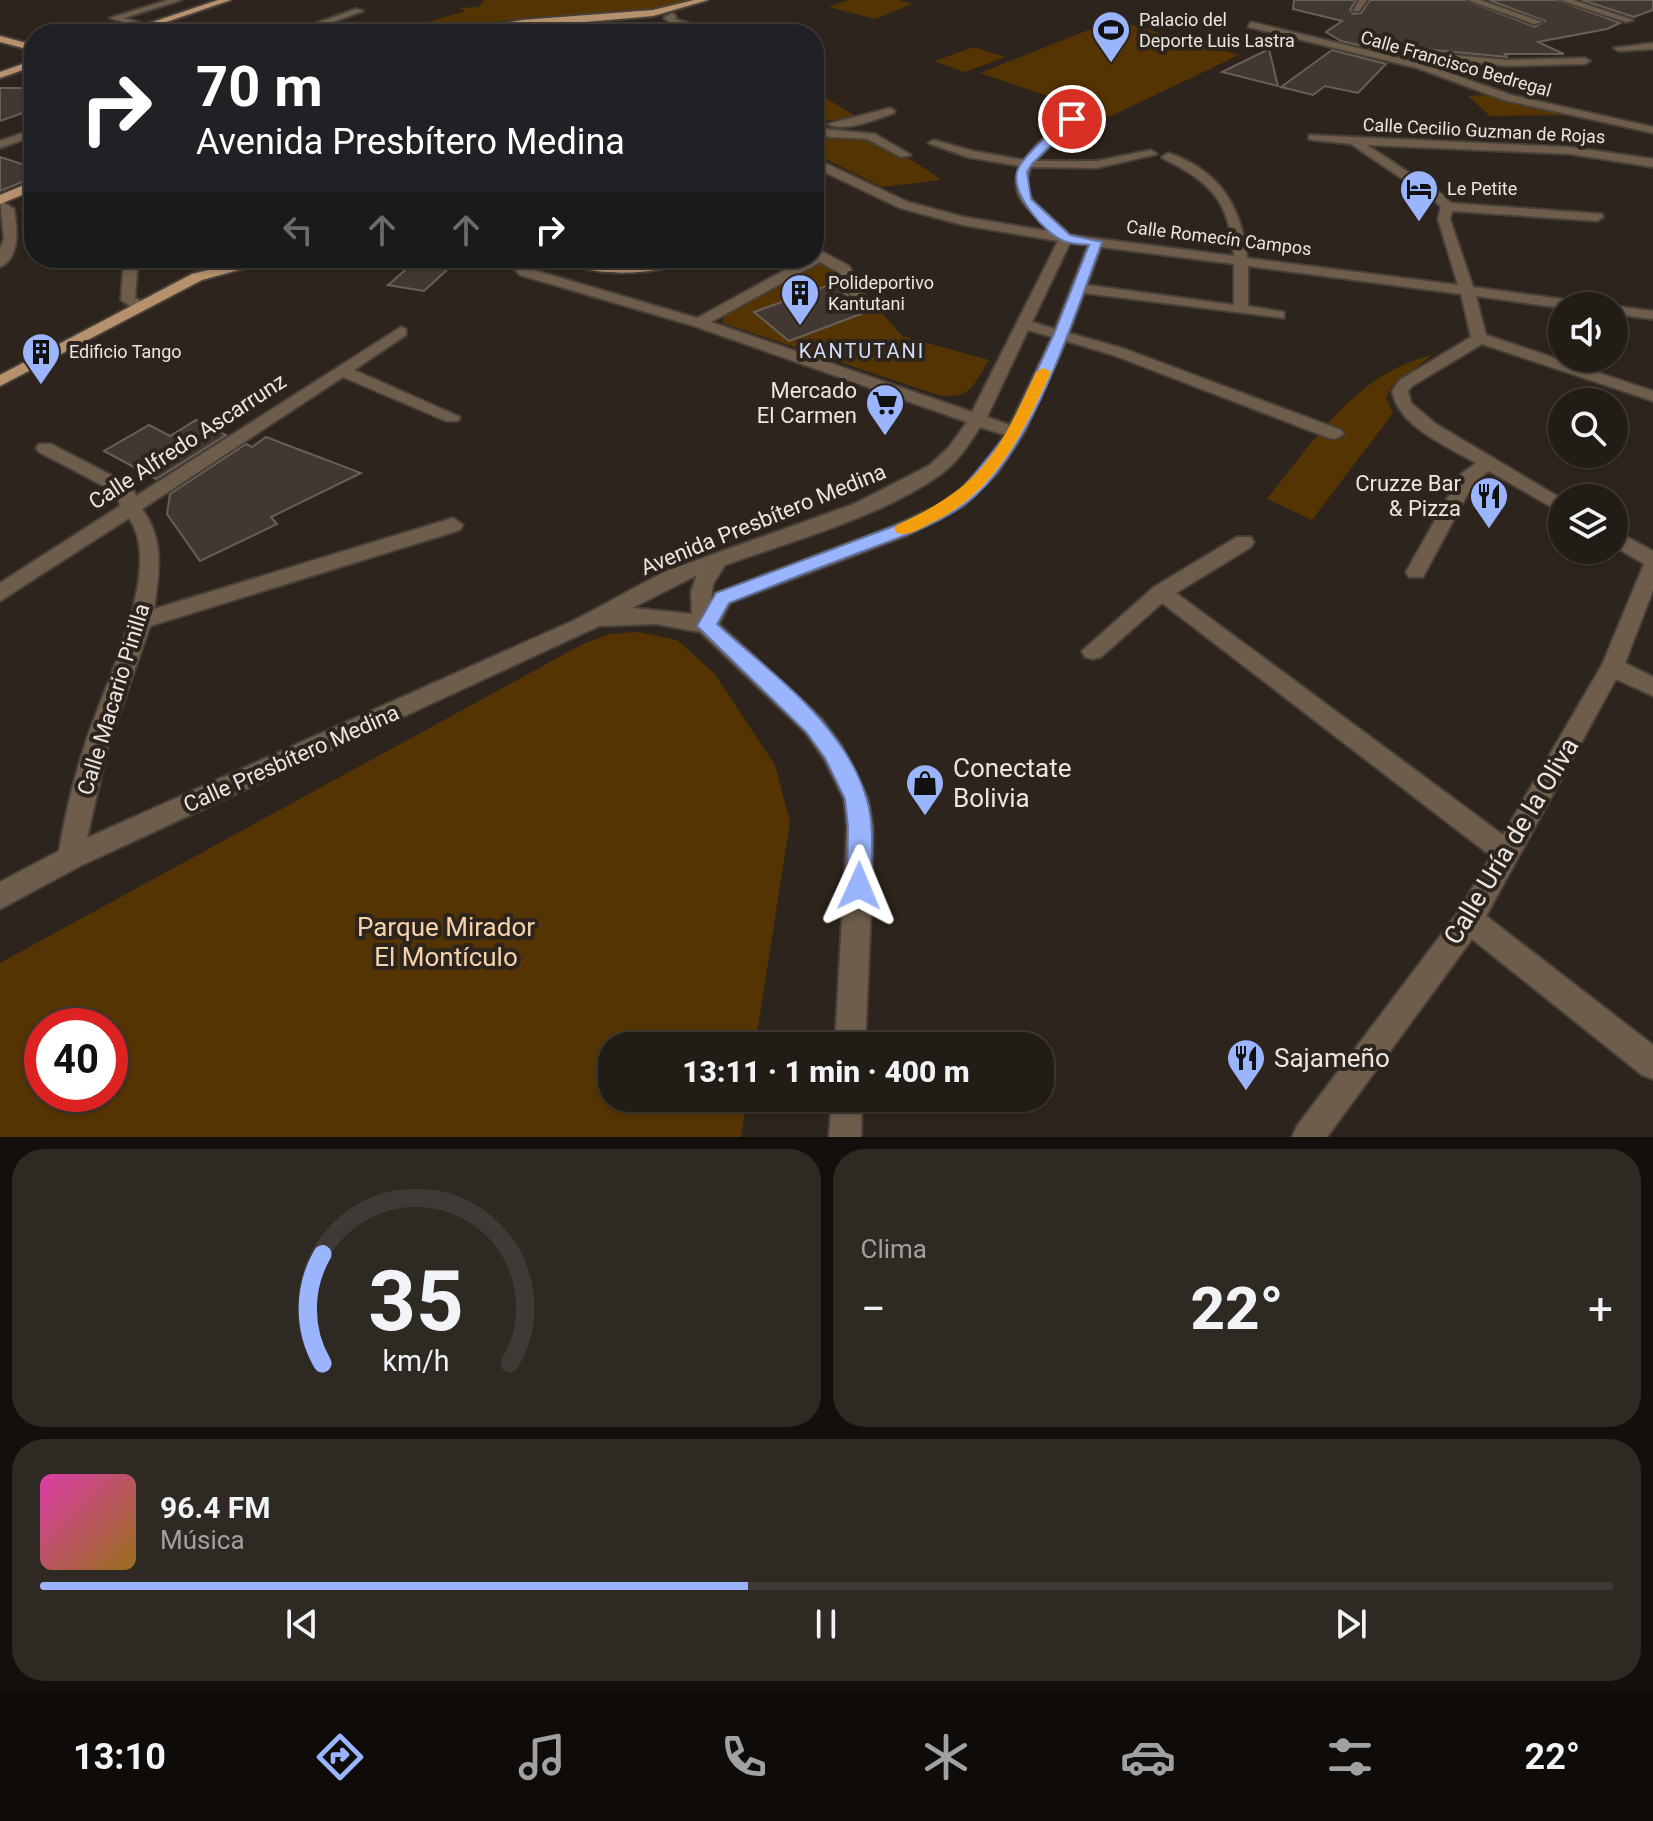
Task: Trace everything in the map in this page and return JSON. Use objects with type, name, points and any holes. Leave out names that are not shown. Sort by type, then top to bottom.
[{"type":"main road","points":[[153,24],[227,0]]},
{"type":"main road","points":[[571,24],[669,13],[707,3]]},
{"type":"main road","points":[[518,24],[669,13]]},
{"type":"main road","points":[[0,39],[24,45]]},
{"type":"main road","points":[[0,75],[24,67]]},
{"type":"main road","points":[[0,202],[24,190]]},
{"type":"main road","points":[[0,381],[140,306],[220,268]]},
{"type":"main road","points":[[605,268],[627,268]]},
{"type":"street","points":[[134,24],[114,18],[177,0]]},
{"type":"street","points":[[1356,9],[1363,0]]},
{"type":"street","points":[[1472,0],[1537,22]]},
{"type":"street","points":[[1564,0],[1629,20]]},
{"type":"street","points":[[321,24],[359,11]]},
{"type":"street","points":[[669,13],[668,18],[683,24]]},
{"type":"street","name":"Calle Francisco Bedregal","points":[[1251,25],[1420,66],[1496,95],[1580,117],[1653,130]]},
{"type":"street","points":[[1267,29],[1288,26],[1367,46],[1464,60],[1518,63],[1585,61]]},
{"type":"street","points":[[1619,48],[1653,46]]},
{"type":"street","points":[[824,122],[843,123],[890,111]]},
{"type":"street","points":[[1066,238],[1026,200],[1021,180],[1027,162],[1072,119]]},
{"type":"street","points":[[824,133],[840,137],[858,133],[888,144],[905,155]]},
{"type":"street","points":[[0,145],[24,136]]},
{"type":"street","name":"Calle Cecilio Guzman de Rojas","points":[[1313,137],[1356,143],[1608,154],[1653,163]]},
{"type":"street","points":[[934,143],[978,156],[1027,162],[1091,165],[1151,154]]},
{"type":"street","points":[[1356,143],[1439,198],[1447,207],[1597,217]]},
{"type":"street","points":[[1168,157],[1200,170],[1219,187],[1233,212],[1241,261],[1241,308]]},
{"type":"street","name":"Calle Romecín Campos","points":[[824,167],[875,193],[931,214],[1066,238],[1548,301]]},
{"type":"street","points":[[824,176],[835,172]]},
{"type":"street","points":[[0,202],[8,209],[11,239],[0,263]]},
{"type":"street","points":[[1447,207],[1444,219],[1479,338]]},
{"type":"street","name":"Avenida Presbítero Medina","points":[[584,625],[671,577],[861,508],[936,469],[955,451],[978,418],[1066,238]]},
{"type":"street","points":[[707,626],[723,598],[883,537],[945,510],[969,492],[1015,433],[1061,334],[1096,242]]},
{"type":"street","points":[[824,258],[844,269],[857,294]]},
{"type":"street","points":[[130,268],[128,300],[140,306]]},
{"type":"street","points":[[520,268],[525,272],[699,323],[1015,433]]},
{"type":"street","points":[[699,323],[794,268]]},
{"type":"street","points":[[1077,288],[1279,315]]},
{"type":"street","points":[[1628,312],[1653,315]]},
{"type":"street","points":[[1026,325],[1119,352],[1335,434]]},
{"type":"street","name":"Calle Alfredo Ascarrunz","points":[[0,593],[401,332]]},
{"type":"street","points":[[1479,338],[1653,396]]},
{"type":"street","points":[[1479,338],[1472,346],[1406,383],[1400,391],[1400,399],[1410,414],[1548,499]]},
{"type":"street","points":[[341,370],[452,417]]},
{"type":"street","name":"Calle Macario Pinilla","points":[[45,448],[125,490],[130,506],[144,525],[151,565],[141,621],[96,746],[77,817],[71,858]]},
{"type":"street","points":[[1416,572],[1467,478],[1487,464]]},
{"type":"street","points":[[861,508],[883,537]]},
{"type":"street","points":[[141,621],[453,525]]},
{"type":"street","points":[[1093,651],[1161,592],[1244,542]]},
{"type":"street","points":[[1628,546],[1653,562]]},
{"type":"street","points":[[717,561],[705,575],[699,592],[700,609],[707,626],[814,726],[833,752],[856,799],[860,827],[859,886],[851,1032]]},
{"type":"street","name":"Calle Uría de la Oliva","points":[[1308,1137],[1469,920],[1612,667],[1653,562]]},
{"type":"street","points":[[1161,592],[1507,853]]},
{"type":"street","points":[[584,625],[647,614],[707,626]]},
{"type":"street","name":"Calle Presbítero Medina","points":[[0,896],[71,858],[584,625]]},
{"type":"street","points":[[1612,667],[1653,687]]},
{"type":"street","points":[[1469,920],[1653,1064]]},
{"type":"street","points":[[845,1137],[846,1112]]},
{"type":"green space","points":[[484,0],[690,0],[628,12],[523,18],[484,24],[421,24],[466,11],[460,8],[479,7]]},
{"type":"green space","points":[[848,0],[898,0],[912,4],[875,19],[829,7]]},
{"type":"green space","name":"Palacio del Deporte Luis Lastra","points":[[1114,20],[1239,55],[1109,117],[980,73]]},
{"type":"green space","points":[[974,47],[1005,57],[965,72],[934,61]]},
{"type":"green space","points":[[1489,95],[1572,115],[1490,116],[1468,96]]},
{"type":"green space","points":[[824,97],[857,117],[839,121],[824,119]]},
{"type":"green space","points":[[824,137],[857,138],[877,143],[941,180],[882,187],[824,158]]},
{"type":"green space","points":[[832,255],[902,336],[989,360],[970,389],[958,395],[938,395],[722,323],[725,314],[808,268],[824,268],[824,259]]},
{"type":"green space","points":[[1432,355],[1391,387],[1386,398],[1393,413],[1312,520],[1267,499],[1320,433],[1359,393],[1380,377]]},
{"type":"green space","name":"Parque Mirador El Montículo","points":[[638,632],[677,640],[714,673],[775,765],[790,822],[757,1032],[598,1032],[598,1112],[745,1112],[741,1137],[0,1137],[0,963],[583,644],[610,634]]},
{"type":"building","points":[[1294,0],[1356,0],[1350,10],[1353,14],[1361,13],[1370,0],[1465,0],[1535,27],[1545,21],[1489,0],[1557,0],[1620,23],[1607,29],[1538,42],[1564,54],[1505,54],[1507,57],[1402,47],[1396,54],[1341,41],[1326,32],[1342,21],[1293,9]]},
{"type":"building","points":[[1582,0],[1653,0],[1653,10],[1634,17]]},
{"type":"building","points":[[1269,49],[1278,86],[1222,72]]},
{"type":"building","points":[[1332,50],[1386,64],[1358,93],[1325,86],[1313,95],[1281,87]]},
{"type":"building","points":[[0,88],[24,88],[24,113],[0,121]]},
{"type":"building","points":[[0,157],[24,165],[24,181],[0,191]]},
{"type":"building","points":[[408,268],[449,268],[424,291],[388,285]]},
{"type":"building","name":"Polideportivo Kantutani","points":[[832,284],[869,311],[789,341],[754,312]]},
{"type":"building","points":[[196,420],[226,435],[156,479],[104,451],[149,425],[170,436]]},
{"type":"building","points":[[266,437],[361,473],[271,517],[277,524],[200,561],[167,514],[170,494],[246,444],[252,447]]},
{"type":"slow traffic","points":[[903,529],[945,510],[969,492],[989,470],[1015,433],[1043,372]]},
{"type":"place","name":"Palacio del Deporte Luis Lastra","points":[[1111,64]]},
{"type":"place","name":"Le Petite","points":[[1419,223]]},
{"type":"place","name":"Polideportivo Kantutani","points":[[800,327]]},
{"type":"place","name":"Edificio Tango","points":[[41,386]]},
{"type":"place","name":"Mercado El Carmen","points":[[885,437]]},
{"type":"place","name":"Cruzze Bar & Pizza","points":[[1489,530]]},
{"type":"place","name":"Conectate Bolivia","points":[[925,817]]},
{"type":"place","name":"Sajameño","points":[[1246,1092]]},
{"type":"district","name":"KANTUTANI","points":[[862,351]]},
{"type":"route","points":[[859,886],[860,827],[856,799],[833,752],[814,726],[707,626],[723,598],[912,526],[945,510],[969,492],[989,470],[1015,433],[1061,334],[1096,242],[1066,238],[1026,200],[1022,189],[1022,172],[1027,162],[1072,119]]}]
